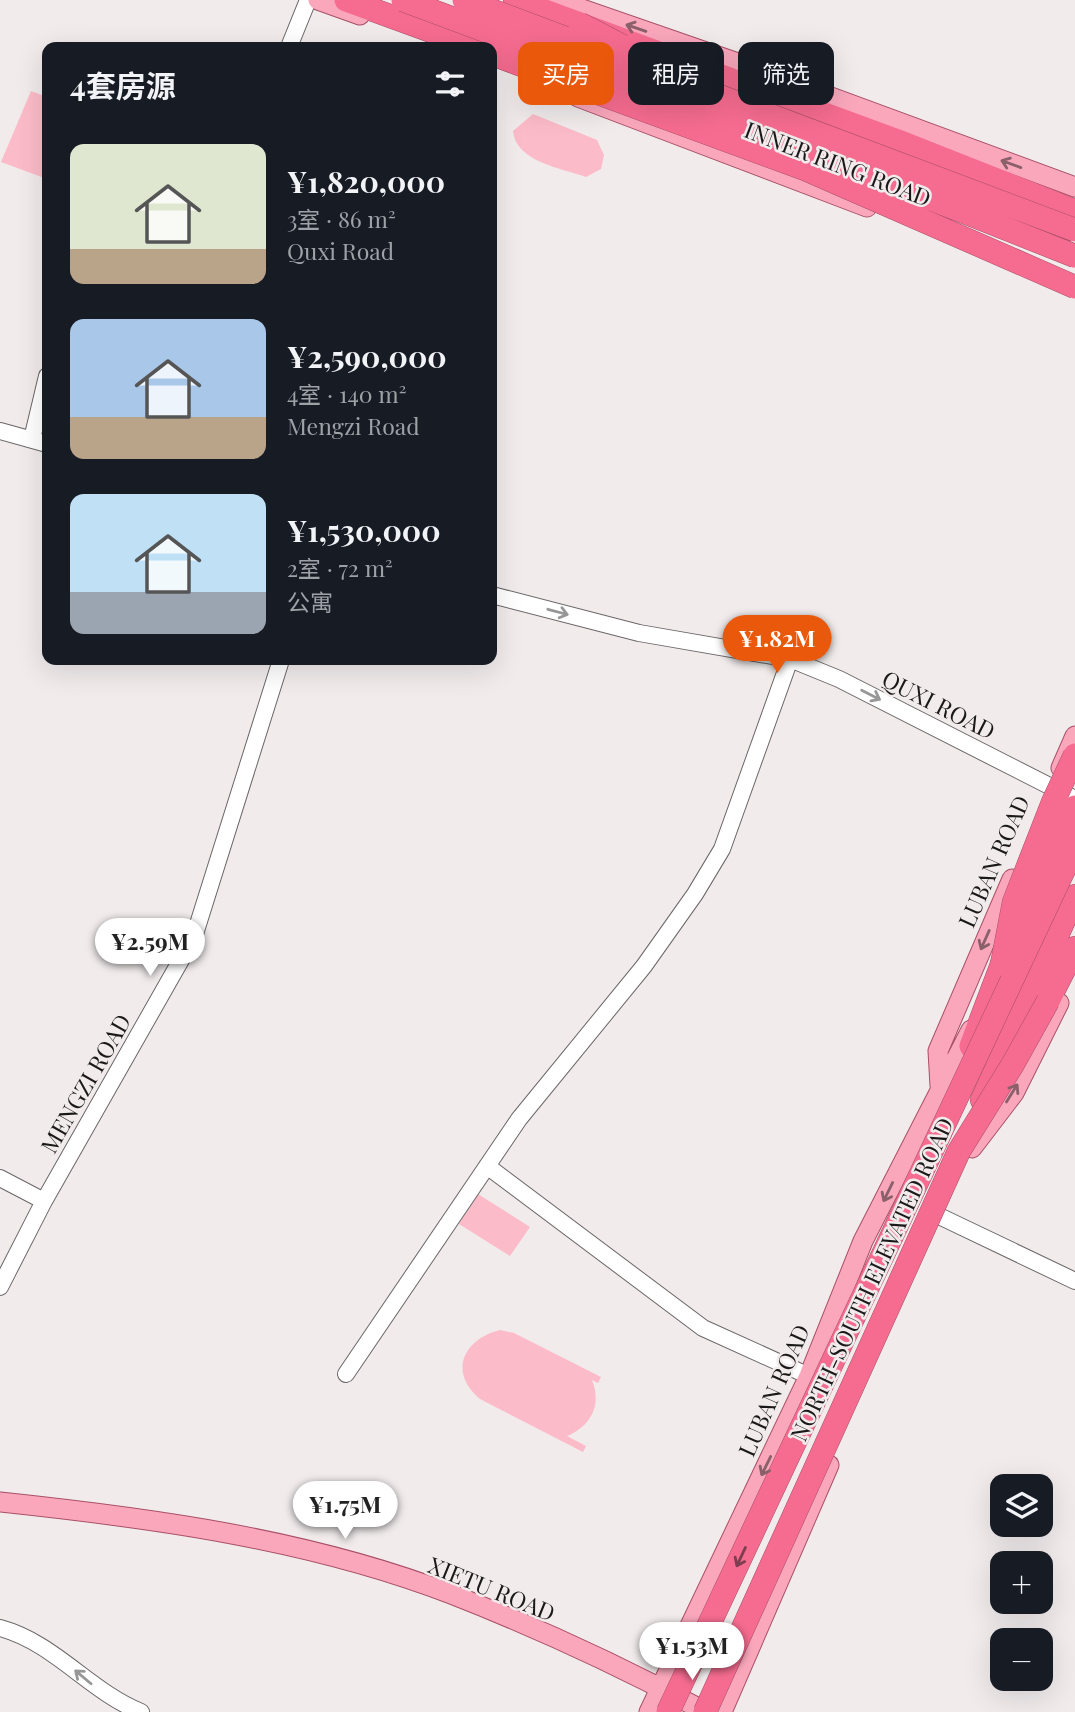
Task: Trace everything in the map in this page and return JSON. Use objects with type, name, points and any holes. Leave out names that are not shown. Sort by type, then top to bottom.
[{"type":"highway","points":[[346,0],[470,42]]},
{"type":"highway","name":"INNER RING ROAD","points":[[403,0],[843,164],[1075,256]]},
{"type":"highway","name":"INNER RING ROAD","points":[[464,0],[628,61]]},
{"type":"highway","points":[[499,0],[580,24],[898,141],[1075,212]]},
{"type":"highway","points":[[580,24],[628,49]]},
{"type":"highway","points":[[497,52],[805,169],[1064,279],[1075,279]]},
{"type":"highway","name":"INNER RING ROAD","points":[[724,97],[1075,230]]},
{"type":"highway","points":[[1002,964],[1014,902],[1053,802],[1075,755]]},
{"type":"highway","points":[[936,1140],[1069,794]]},
{"type":"highway","name":"NORTH-SOUTH ELEVATED ROAD","points":[[668,1712],[1075,846]]},
{"type":"highway","name":"NORTH-SOUTH ELEVATED ROAD","points":[[706,1712],[965,1150],[1075,896]]},
{"type":"highway","points":[[965,1150],[1075,948]]},
{"type":"main road","points":[[318,0],[434,42]]},
{"type":"main road","points":[[379,0],[473,42]]},
{"type":"main road","points":[[499,0],[1075,212]]},
{"type":"main road","points":[[556,0],[755,69],[1075,187]]},
{"type":"main road","points":[[497,66],[766,170],[1075,279]]},
{"type":"main road","name":"LUBAN ROAD","points":[[649,1712],[809,1376],[863,1241],[940,1086],[960,1057],[1069,794],[1075,736]]},
{"type":"main road","points":[[722,1712],[965,1150],[1075,919]]},
{"type":"main road","points":[[965,1150],[1014,1093],[1075,970]]},
{"type":"main road","name":"XIETU ROAD","points":[[0,1502],[134,1516],[356,1564],[450,1594],[660,1687],[706,1712]]},
{"type":"street","points":[[291,42],[308,0]]},
{"type":"street","points":[[483,42],[499,0]]},
{"type":"street","points":[[0,431],[40,441],[42,423]]},
{"type":"street","name":"QUXI ROAD","points":[[497,596],[639,633],[790,659],[839,679],[1069,794]]},
{"type":"street","points":[[346,1374],[519,1119],[643,966],[722,849],[790,659]]},
{"type":"street","name":"MENGZI ROAD","points":[[0,1287],[44,1201],[194,937],[280,665]]},
{"type":"street","points":[[487,1166],[703,1328],[809,1376]]},
{"type":"street","points":[[0,1178],[44,1201]]},
{"type":"street","points":[[937,1215],[1075,1281]]},
{"type":"street","points":[[0,1628],[56,1654],[100,1691],[141,1712]]},
{"type":"shaded area","points":[[31,91],[42,95],[42,177],[1,162]]},
{"type":"shaded area","points":[[533,114],[597,140],[604,155],[601,169],[586,177],[541,162],[522,150],[513,131]]},
{"type":"shaded area","points":[[478,1194],[530,1227],[510,1256],[459,1224]]},
{"type":"shaded area","points":[[500,1330],[514,1333],[601,1377],[598,1383],[592,1380],[596,1398],[592,1414],[582,1427],[567,1436],[586,1446],[583,1452],[480,1399],[470,1389],[464,1379],[464,1358],[477,1341]]}]
